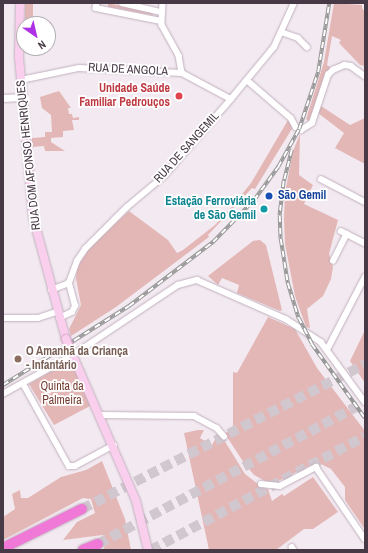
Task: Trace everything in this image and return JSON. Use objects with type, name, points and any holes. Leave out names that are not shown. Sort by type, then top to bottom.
[{"type":"highway","points":[[3,548],[82,509]]},
{"type":"highway","points":[[83,550],[98,544]]},
{"type":"main road","name":"RUA DOM AFONSO HENRIQUES","points":[[20,3],[22,97],[33,217],[51,290],[66,339],[114,445],[136,501],[148,550]]},
{"type":"street","points":[[122,3],[161,12]]},
{"type":"street","points":[[163,3],[161,22],[179,56],[182,73]]},
{"type":"street","name":"RUA DE SANGEMIL","points":[[69,283],[77,261],[85,249],[127,207],[163,177],[274,47],[294,3]]},
{"type":"street","points":[[96,5],[161,22]]},
{"type":"street","points":[[281,32],[298,38],[307,47]]},
{"type":"street","points":[[247,80],[292,118],[296,127],[302,130],[312,124],[328,75],[333,70],[344,65],[351,66],[365,76]]},
{"type":"street","name":"RUA DE ANGOLA","points":[[21,80],[79,68],[182,73],[231,99]]},
{"type":"street","points":[[3,98],[22,97]]},
{"type":"street","points":[[321,179],[365,202]]},
{"type":"street","points":[[341,231],[365,244]]},
{"type":"street","points":[[333,260],[347,234]]},
{"type":"street","points":[[328,348],[365,277]]},
{"type":"street","points":[[3,394],[23,383],[178,285],[192,280],[286,319],[328,348],[365,402]]},
{"type":"street","points":[[3,318],[38,318],[72,312],[75,306],[69,283],[51,290]]},
{"type":"street","points":[[23,383],[69,466],[75,466],[114,445]]},
{"type":"street","points":[[100,415],[194,416],[217,428],[224,436]]},
{"type":"street","points":[[261,484],[280,486],[316,467],[365,539]]},
{"type":"green space","points":[[108,3],[152,12],[153,15],[108,7]]},
{"type":"green space","points":[[334,3],[362,5],[365,12],[365,66],[360,65],[339,43],[341,40],[332,36],[327,65],[330,67],[309,121],[306,119],[324,62]]},
{"type":"green space","points":[[25,4],[33,4],[33,16],[25,16]]},
{"type":"green space","points":[[59,91],[71,108],[68,108],[69,114],[72,114],[73,118],[79,117],[79,120],[72,120],[74,130],[63,131],[63,137],[51,138],[51,142],[65,151],[45,151],[44,146],[32,147],[32,138],[45,137],[45,132],[52,132],[51,115],[42,108],[40,97]]},
{"type":"green space","points":[[321,106],[350,125],[365,118],[365,164],[335,148],[344,133],[318,113]]},
{"type":"green space","points":[[288,120],[293,127],[255,189],[252,188],[208,235],[209,237],[116,307],[71,336],[69,329],[81,305],[76,279],[77,267],[90,247],[129,211],[168,240],[177,253],[183,250],[215,225],[251,183]]},
{"type":"green space","points":[[300,134],[299,175],[313,185],[304,204],[338,220],[329,254],[333,267],[331,279],[323,296],[307,309],[310,328],[306,327],[295,296],[285,244],[285,193],[293,151]]},
{"type":"green space","points":[[260,240],[266,245],[282,310],[280,311],[237,293],[239,285],[222,278],[218,285],[208,276],[253,241]]},
{"type":"green space","points":[[268,317],[295,329],[317,368],[365,431],[364,528],[345,500],[345,487],[331,469],[319,463],[315,463],[274,483],[267,482],[254,475],[244,463],[225,434],[233,426],[233,372],[237,373]]},
{"type":"green space","points":[[365,330],[365,383],[350,361]]},
{"type":"green space","name":"Quinta da Palmeira","points":[[71,360],[92,405],[54,425],[29,384]]},
{"type":"green space","points":[[204,430],[200,438],[212,445],[218,434],[221,435],[245,474],[263,488],[268,489],[272,501],[282,494],[284,496],[313,477],[338,512],[313,529],[304,529],[276,550],[209,550],[184,433]]},
{"type":"green space","points":[[102,461],[125,519],[131,550],[103,550],[107,541],[103,535],[63,540],[77,522],[95,513],[91,499],[83,498],[3,540],[3,517],[15,509],[12,494],[20,490],[21,498],[28,498],[61,477],[86,470]]},
{"type":"tunnel","points":[[82,509],[365,364]]},
{"type":"tunnel","points":[[98,544],[365,402]]},
{"type":"tunnel","points":[[151,550],[365,436]]},
{"type":"railway","points":[[3,385],[129,306],[213,242],[254,200],[278,167],[299,129],[318,72],[329,3]]},
{"type":"railway","points":[[292,150],[284,181],[280,216],[281,239],[288,283],[299,318],[312,344],[365,418]]},
{"type":"place","name":"Unidade Saúde Familiar Pedrouços","points":[[179,96]]},
{"type":"place","name":"São Gemil","points":[[269,196]]},
{"type":"place","name":"Estação Ferroviária de São Gemil","points":[[264,209]]},
{"type":"place","name":"O Amanhã da Criança - Infantário","points":[[18,359]]}]
